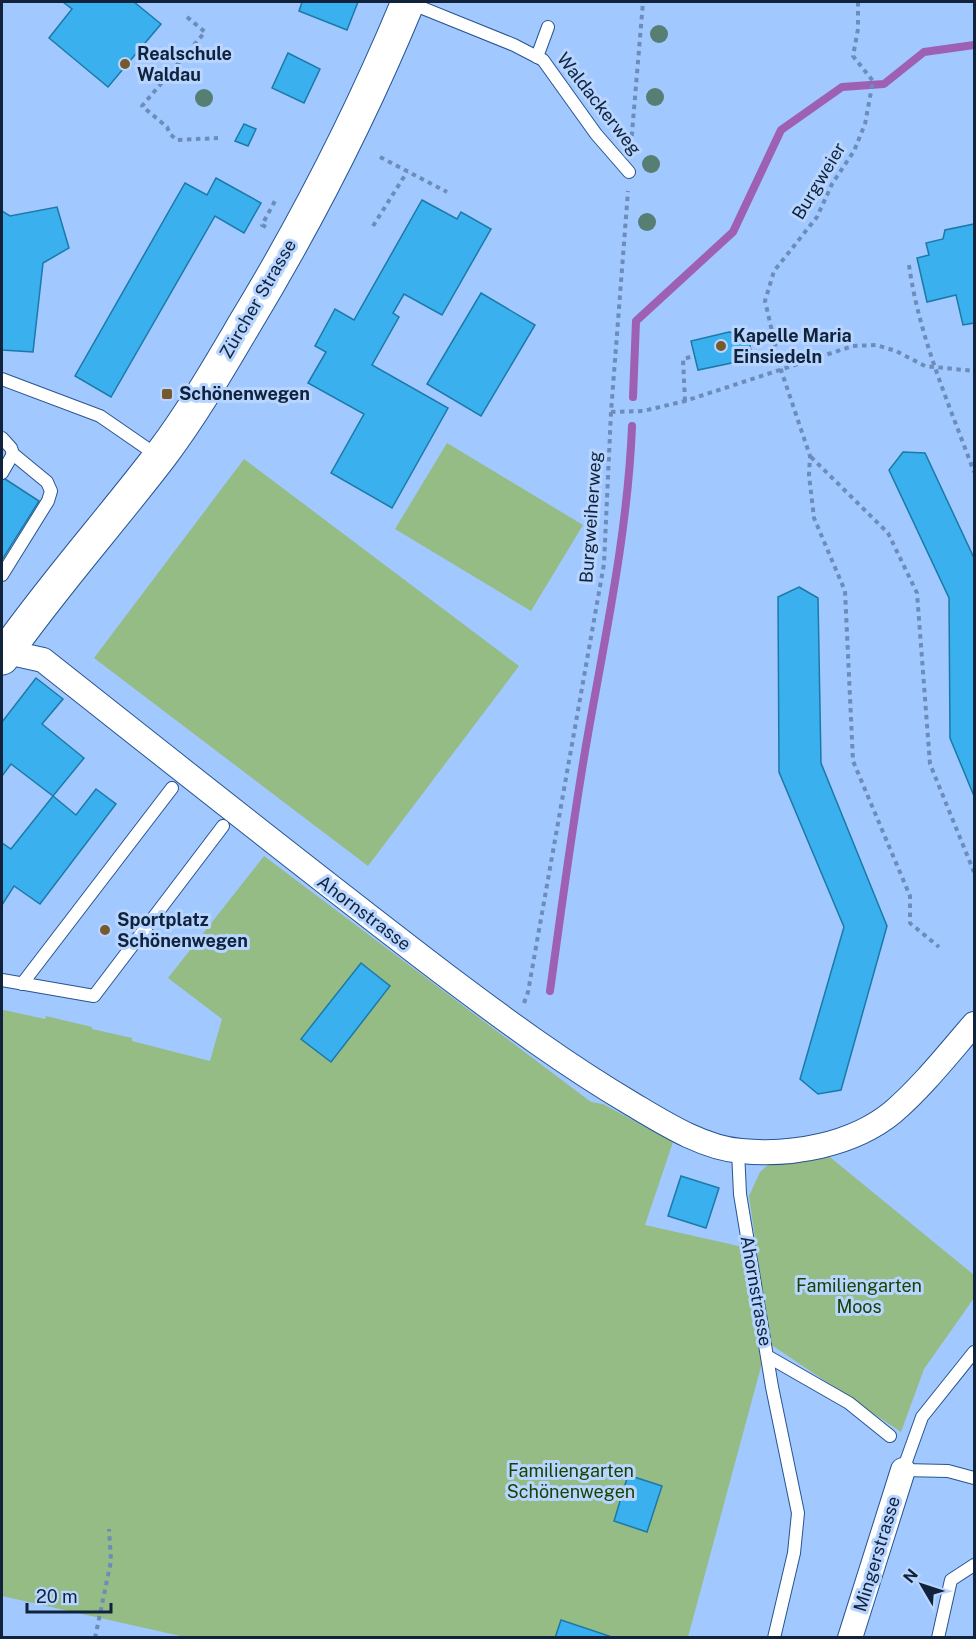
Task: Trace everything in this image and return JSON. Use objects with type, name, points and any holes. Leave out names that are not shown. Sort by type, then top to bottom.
[{"type":"main road","name":"Zürcher Strasse","points":[[3,654],[159,457],[214,375],[267,287],[358,117],[408,2]]},
{"type":"street","name":"Ahornstrasse","points":[[3,654],[43,660],[326,884],[511,1024],[584,1076],[693,1138],[738,1151],[767,1152],[821,1145],[846,1138],[869,1128],[891,1114],[975,1024]]},
{"type":"street","name":"Mingerstrasse","points":[[850,1638],[903,1470]]},
{"type":"lane","name":"Waldackerweg","points":[[408,2],[503,40],[543,60],[596,134],[629,172]]},
{"type":"lane","points":[[537,57],[548,27]]},
{"type":"lane","points":[[2,379],[100,417],[159,457]]},
{"type":"lane","points":[[2,438],[13,454],[46,482],[51,491],[48,501],[2,575]]},
{"type":"lane","points":[[2,473],[13,454]]},
{"type":"lane","points":[[22,984],[172,788]]},
{"type":"lane","points":[[2,980],[94,996],[223,826]]},
{"type":"lane","name":"Ahornstrasse","points":[[738,1151],[740,1194],[767,1356],[849,1403],[890,1436]]},
{"type":"lane","points":[[975,1352],[922,1417],[903,1470],[948,1471],[975,1478]]},
{"type":"lane","points":[[767,1356],[798,1513],[794,1553],[774,1638]]},
{"type":"lane","points":[[938,1638],[951,1580],[975,1565]]},
{"type":"path","name":"Burgweiherweg","points":[[511,1024],[520,1012],[528,992],[604,564],[611,412],[643,2]]},
{"type":"path","name":"Burgweier","points":[[810,456],[781,370],[765,300],[774,271],[817,217],[832,184],[854,152],[865,124],[873,81],[853,56],[858,29],[858,2]]},
{"type":"path","points":[[187,17],[205,32],[142,106],[167,127],[170,134],[177,140],[218,138]]},
{"type":"path","points":[[380,157],[447,192]]},
{"type":"path","points":[[372,226],[407,172]]},
{"type":"path","points":[[262,225],[276,200]]},
{"type":"path","points":[[909,265],[914,301],[936,369],[975,472]]},
{"type":"path","points":[[611,412],[642,411],[685,401],[853,346],[876,345],[896,351],[936,369],[975,371]]},
{"type":"path","points":[[685,401],[683,359],[694,356]]},
{"type":"path","points":[[810,456],[888,533],[917,593],[930,764],[975,872]]},
{"type":"path","points":[[810,456],[809,475],[814,518],[845,591],[853,761],[910,896],[910,923],[939,947]]},
{"type":"path","points":[[95,1638],[111,1561],[109,1529]]},
{"type":"green space","points":[[447,443],[583,525],[531,611],[395,529]]},
{"type":"green space","points":[[244,459],[519,666],[368,866],[94,658]]},
{"type":"green space","name":"Familiengarten Schönenwegen","points":[[264,856],[591,1102],[603,1104],[673,1142],[645,1225],[743,1247],[762,1363],[688,1637],[185,1637],[2,1596],[2,1012],[4,1010],[45,1019],[46,1016],[210,1061],[222,1019],[168,978]]},
{"type":"green space","name":"Familiengarten Moos","points":[[825,1153],[974,1275],[974,1298],[924,1369],[901,1432],[770,1344],[749,1196],[760,1172],[776,1158]]},
{"type":"building","points":[[63,2],[134,2],[161,24],[108,87],[49,38],[72,9]]},
{"type":"building","points":[[302,2],[358,2],[347,30],[299,11]]},
{"type":"building","points":[[288,53],[320,69],[304,103],[272,88]]},
{"type":"building","points":[[244,124],[256,129],[248,146],[235,141]]},
{"type":"building","points":[[216,178],[261,203],[244,233],[215,216],[111,397],[75,376],[185,183],[207,195]]},
{"type":"building","points":[[422,200],[457,219],[461,212],[491,229],[442,315],[404,294],[393,313],[399,317],[372,365],[448,408],[392,508],[331,473],[364,414],[308,383],[326,352],[315,346],[335,309],[354,320]]},
{"type":"building","points":[[57,207],[69,248],[43,263],[33,352],[2,350],[2,211],[10,216]]},
{"type":"building","points":[[974,224],[974,323],[963,325],[956,295],[927,302],[917,258],[929,255],[926,243],[943,239],[945,230]]},
{"type":"building","points":[[481,293],[535,325],[481,416],[427,384]]},
{"type":"building","name":"Kapelle Maria Einsiedeln","points":[[729,332],[740,334],[749,341],[751,351],[741,361],[698,370],[691,341]]},
{"type":"building","points":[[903,452],[925,453],[974,558],[974,796],[950,738],[949,598],[889,470]]},
{"type":"building","points":[[2,477],[39,501],[2,560]]},
{"type":"building","points":[[799,587],[818,598],[821,763],[887,926],[841,1090],[818,1094],[800,1079],[844,927],[779,772],[778,597]]},
{"type":"building","points":[[36,678],[63,699],[42,724],[84,758],[53,796],[11,764],[2,776],[2,722]]},
{"type":"building","points":[[96,789],[116,804],[40,904],[14,886],[2,905],[2,843],[11,849],[53,796],[76,815]]},
{"type":"building","points":[[361,963],[390,986],[331,1062],[301,1039]]},
{"type":"building","points":[[681,1176],[719,1188],[706,1228],[668,1216]]},
{"type":"building","points":[[628,1475],[662,1486],[647,1532],[614,1521]]},
{"type":"building","points":[[561,1620],[612,1637],[612,1638],[555,1638]]},
{"type":"waterway","points":[[633,397],[636,321],[733,232],[781,130],[842,87],[884,84],[924,52],[974,45]]},
{"type":"waterway","points":[[550,991],[577,798],[621,542],[632,426]]},
{"type":"place","name":"Realschule Waldau","points":[[125,64]]},
{"type":"place","name":"Kapelle Maria Einsiedeln","points":[[721,346]]},
{"type":"place","name":"Schönenwegen","points":[[167,394]]},
{"type":"place","name":"Sportplatz Schönenwegen","points":[[105,930]]}]
